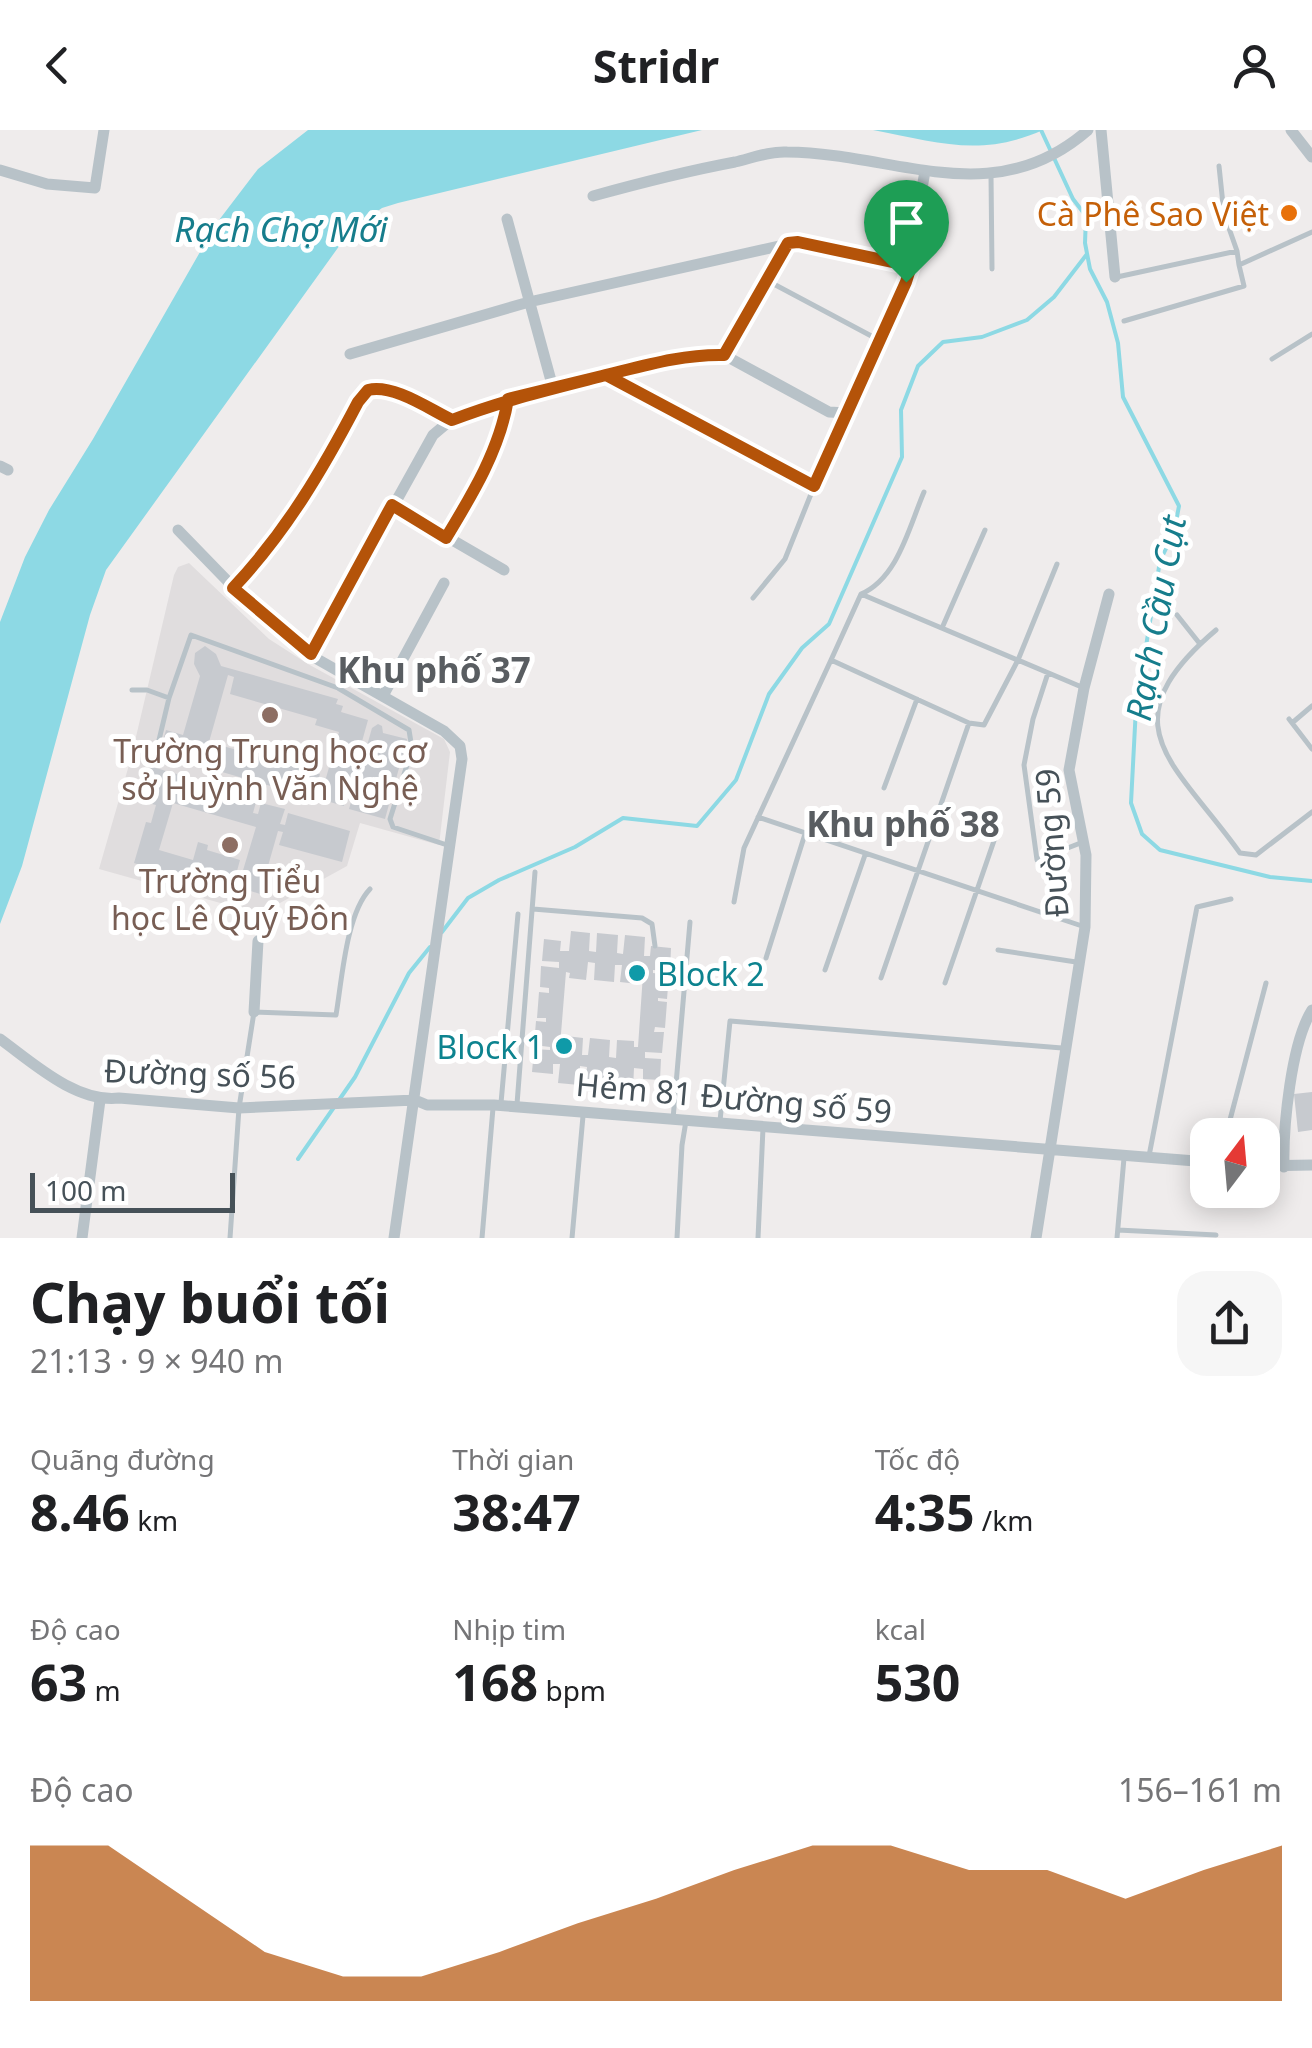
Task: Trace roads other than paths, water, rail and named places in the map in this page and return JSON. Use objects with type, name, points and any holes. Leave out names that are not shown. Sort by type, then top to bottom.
[{"type":"street","points":[[0,170],[47,184],[95,188],[104,130]]},
{"type":"street","points":[[1102,130],[1114,278]]},
{"type":"street","points":[[1291,130],[1312,157]]},
{"type":"street","points":[[594,196],[660,177],[784,151],[924,171],[991,175],[1032,166],[1083,134]]},
{"type":"street","points":[[606,375],[814,486],[911,266],[924,171]]},
{"type":"street","points":[[506,220],[552,388]]},
{"type":"street","points":[[350,354],[529,302],[788,243],[911,266]]},
{"type":"street","points":[[311,654],[433,435],[452,420],[508,399],[692,354],[724,355],[828,412],[846,414]]},
{"type":"street","points":[[446,538],[501,432],[508,399]]},
{"type":"street","points":[[392,505],[504,570]]},
{"type":"street","points":[[178,530],[233,588],[311,654],[454,737],[460,746],[462,759],[441,922],[394,1238]]},
{"type":"street","points":[[383,696],[444,583]]},
{"type":"street","name":"Đường 59","points":[[1036,1238],[1085,927],[1083,842],[1069,770],[1084,688],[1109,594]]},
{"type":"street","points":[[254,1012],[258,942]]},
{"type":"street","points":[[1284,1167],[1283,1132],[1295,1063],[1312,1010]]},
{"type":"street","name":"Đường số 56","points":[[0,1039],[36,1065],[100,1100],[119,1098],[239,1108],[415,1100]]},
{"type":"street","points":[[82,1238],[100,1100]]},
{"type":"street","name":"Hẻm 81 Đường số 59","points":[[415,1100],[427,1105],[516,1107],[1190,1160]]},
{"type":"street","points":[[1280,1167],[1312,1165]]},
{"type":"lane","points":[[1124,322],[1244,286],[1224,214],[1218,166]]},
{"type":"lane","points":[[991,175],[992,269]]},
{"type":"lane","points":[[1240,265],[1312,232]]},
{"type":"lane","points":[[724,355],[788,243]]},
{"type":"lane","points":[[1114,278],[1237,251]]},
{"type":"lane","points":[[767,281],[880,340]]},
{"type":"lane","points":[[1272,359],[1312,334]]},
{"type":"lane","points":[[233,588],[294,514],[364,394],[381,388],[452,420]]},
{"type":"lane","points":[[753,598],[784,559],[814,486]]},
{"type":"lane","points":[[734,902],[744,848],[758,817],[862,594],[878,587],[896,558],[924,492]]},
{"type":"lane","points":[[942,628],[984,530]]},
{"type":"lane","points":[[832,660],[970,724],[984,725],[1018,660],[1057,564]]},
{"type":"lane","points":[[862,594],[1084,688]]},
{"type":"lane","points":[[1177,615],[1200,644]]},
{"type":"lane","points":[[1216,630],[1185,656],[1161,692],[1156,725],[1166,757],[1240,854],[1256,855],[1312,812]]},
{"type":"lane","points":[[160,740],[168,698],[191,635],[338,688],[409,730],[412,749],[390,819],[393,827],[449,846]]},
{"type":"lane","points":[[1048,672],[1033,718],[1024,765],[1037,860],[1083,842]]},
{"type":"lane","points":[[132,690],[147,690],[168,698]]},
{"type":"lane","points":[[884,788],[917,699]]},
{"type":"lane","points":[[1312,706],[1291,721],[1312,749]]},
{"type":"lane","points":[[881,978],[970,724]]},
{"type":"lane","points":[[758,817],[1085,927]]},
{"type":"lane","points":[[945,983],[998,832]]},
{"type":"lane","points":[[766,958],[804,834]]},
{"type":"lane","points":[[826,970],[865,854]]},
{"type":"lane","points":[[516,1107],[535,872]]},
{"type":"lane","points":[[230,1238],[239,1108],[254,1012],[336,1015],[360,898],[370,889]]},
{"type":"lane","points":[[1149,1156],[1197,908],[1231,900]]},
{"type":"lane","points":[[533,909],[642,918],[652,924],[655,946]]},
{"type":"lane","points":[[482,1238],[518,914]]},
{"type":"lane","points":[[676,1238],[690,922]]},
{"type":"lane","points":[[998,950],[1079,963]]},
{"type":"lane","points":[[1230,1118],[1266,983]]},
{"type":"lane","points":[[720,1124],[730,1021],[1066,1048]]},
{"type":"lane","points":[[572,1238],[583,1112]]},
{"type":"lane","points":[[758,1238],[763,1128]]},
{"type":"lane","points":[[1117,1238],[1124,1155]]},
{"type":"lane","points":[[1118,1230],[1216,1235]]},
{"type":"water","name":"Rạch Chợ Mới","points":[[308,130],[702,130],[398,203],[382,208],[350,231],[106,570],[90,615],[22,866],[0,924],[0,622],[25,557],[216,224],[258,169]]},
{"type":"water","points":[[873,130],[1043,130],[999,143],[958,145]]},
{"type":"waterway","name":"Rạch Cầu Cụt","points":[[1041,130],[1073,199],[1086,216],[1085,243],[1090,269],[1107,302],[1118,343],[1123,397],[1179,506],[1174,532],[1160,561],[1136,707],[1131,803],[1142,834],[1160,850],[1270,877],[1312,881]]},
{"type":"waterway","points":[[442,932],[468,898],[575,847],[623,818],[697,826],[736,780],[769,694],[802,648],[829,624],[902,457],[901,410],[918,366],[943,342],[982,337],[1027,320],[1054,297],[1087,254]]},
{"type":"waterway","points":[[298,1159],[355,1077],[409,973],[430,947]]},
{"type":"place","name":"Cà Phê Sao Việt","points":[[1289,213]]},
{"type":"place","name":"Trường Trung học cơ sở Huỳnh Văn Nghệ","points":[[270,715]]},
{"type":"place","name":"Trường Tiểu học Lê Quý Đôn","points":[[230,845]]},
{"type":"place","name":"Block 2","points":[[637,973]]},
{"type":"place","name":"Block 1","points":[[564,1046]]},
{"type":"district","name":"Khu phố 37","points":[[434,669]]},
{"type":"district","name":"Khu phố 38","points":[[903,823]]}]
